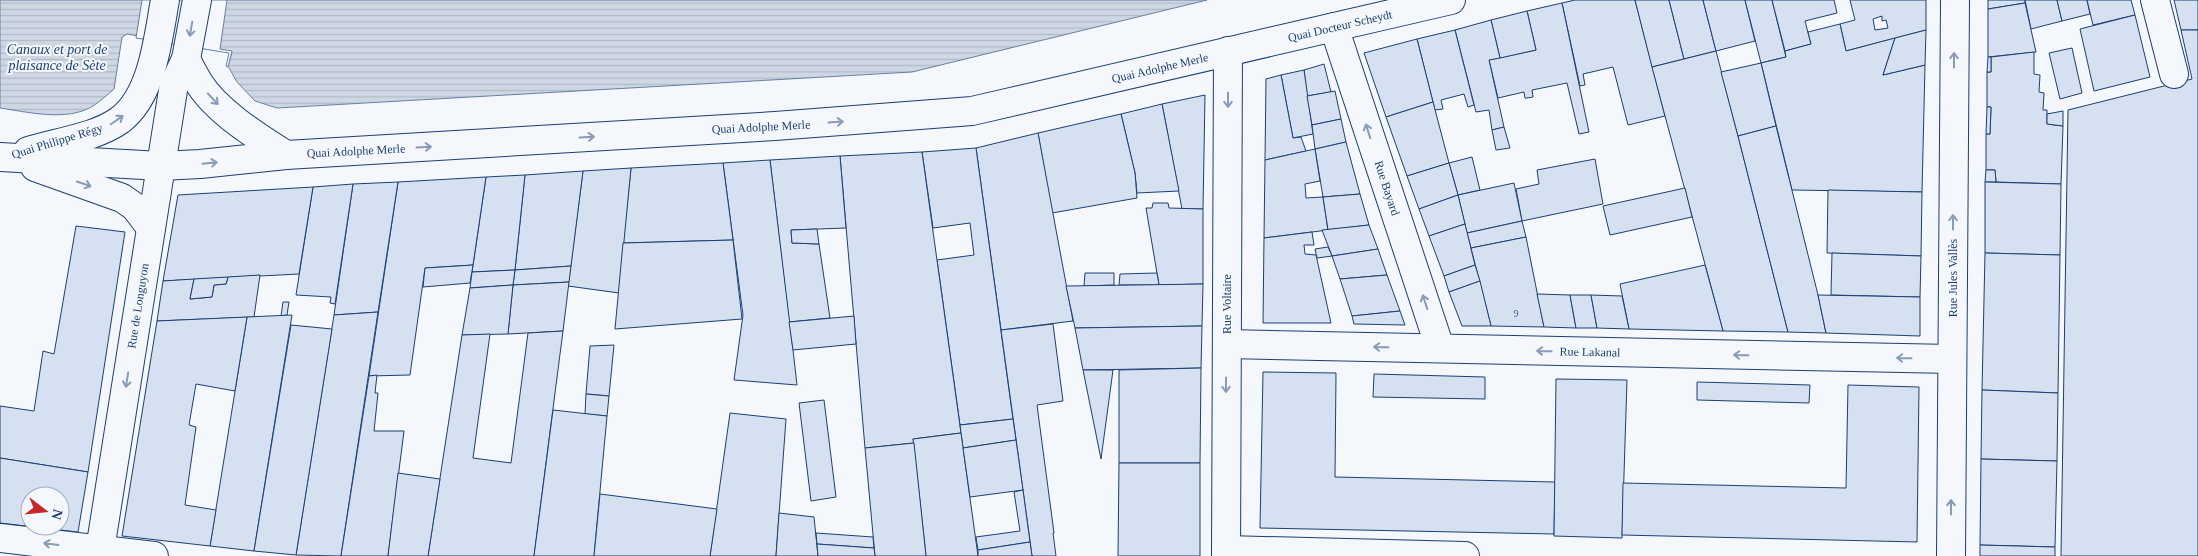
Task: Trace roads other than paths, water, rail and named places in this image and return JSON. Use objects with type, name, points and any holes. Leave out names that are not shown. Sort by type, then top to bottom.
[{"type":"street","name":"Quai Philippe Régy","points":[[3,157],[96,132],[120,120],[143,93],[155,53],[165,0]]},
{"type":"street","name":"Rue de Longuyon","points":[[99,553],[174,84],[186,58],[197,0]]},
{"type":"street","name":"Quai Docteur Scheydt","points":[[1228,52],[1451,0]]},
{"type":"street","name":"Rue Jules Vallès","points":[[1951,556],[1955,0]]},
{"type":"street","points":[[2155,0],[2174,74]]},
{"type":"street","name":"Rue Bayard","points":[[1334,27],[1440,348]]},
{"type":"street","name":"Quai Adolphe Merle","points":[[161,166],[286,155],[775,126],[972,111],[1228,52]]},
{"type":"street","name":"Rue Voltaire","points":[[1226,553],[1228,52]]},
{"type":"street","points":[[186,58],[199,84],[219,105],[247,130],[286,155]]},
{"type":"street","name":"Quai Philippe Régy","points":[[3,157],[161,166]]},
{"type":"street","name":"Quai Philippe Régy","points":[[3,157],[122,198],[135,207],[151,228]]},
{"type":"street","name":"Rue Lakanal","points":[[1227,344],[1952,359]]},
{"type":"street","points":[[0,538],[99,553],[154,556]]},
{"type":"street","points":[[1226,553],[1466,556]]},
{"type":"water","name":"Canaux et port de plaisance de Sète","points":[[0,0],[1207,0],[912,72],[277,108],[255,101],[237,82],[228,66],[232,52],[127,34],[122,37],[114,89],[102,100],[83,111],[60,115],[0,108]]}]
